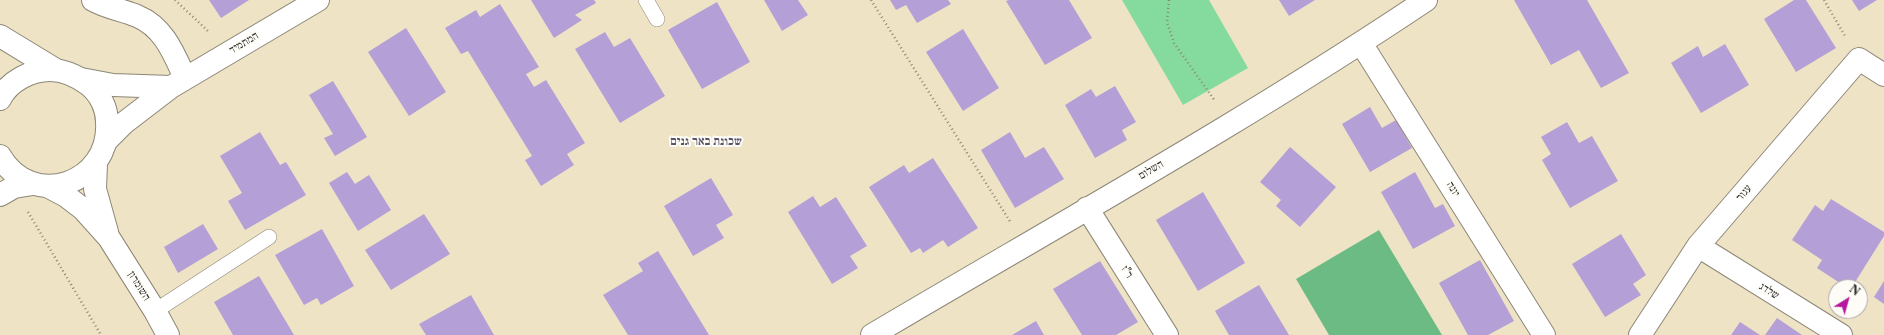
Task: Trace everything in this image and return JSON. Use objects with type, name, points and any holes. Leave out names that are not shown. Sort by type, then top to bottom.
[{"type":"street","points":[[81,79],[113,85],[178,83],[171,47],[160,31],[137,16],[103,5],[93,0]]},
{"type":"street","name":"המתמיד","points":[[106,141],[129,119],[178,83],[318,0]]},
{"type":"street","name":"השלום","points":[[872,335],[1231,123],[1361,44],[1426,0]]},
{"type":"street","points":[[0,36],[56,70]]},
{"type":"street","name":"יונה","points":[[1361,44],[1544,335]]},
{"type":"street","points":[[1859,59],[1884,75]]},
{"type":"street","name":"עגור","points":[[1640,335],[1698,246],[1859,59]]},
{"type":"street","points":[[0,99],[13,83],[27,75],[42,70],[56,70],[69,73],[81,79],[93,89],[102,101],[107,116],[108,133],[104,150],[96,164],[84,176],[67,184],[23,188]]},
{"type":"street","name":"השומרון","points":[[0,156],[4,163],[17,176],[23,188],[66,196],[83,209],[109,238],[155,311],[168,335]]},
{"type":"street","name":"השומרון","points":[[96,164],[95,189],[109,238]]},
{"type":"street","name":"ר\"ז","points":[[1087,208],[1167,335]]},
{"type":"street","name":"שלדג","points":[[1698,246],[1840,335]]},
{"type":"lane","points":[[646,0],[657,19]]},
{"type":"lane","points":[[155,311],[269,237]]},
{"type":"path","points":[[175,0],[230,52]]},
{"type":"path","points":[[871,0],[1025,245]]},
{"type":"path","points":[[1169,0],[1167,22],[1174,43],[1231,123]]},
{"type":"path","points":[[1824,0],[1859,59]]},
{"type":"path","points":[[23,188],[101,335]]},
{"type":"green space","points":[[1122,0],[1209,0],[1248,68],[1183,105]]},
{"type":"green space","points":[[1379,230],[1442,335],[1329,335],[1296,279]]},
{"type":"building","points":[[209,0],[249,0],[221,18]]},
{"type":"building","points":[[531,0],[594,0],[596,3],[575,15],[582,20],[554,38]]},
{"type":"building","points":[[764,0],[798,0],[808,15],[782,31]]},
{"type":"building","points":[[890,0],[948,0],[951,4],[917,23],[906,5],[896,10]]},
{"type":"building","points":[[1069,0],[1092,38],[1045,65],[1006,1]]},
{"type":"building","points":[[1279,0],[1315,0],[1289,16]]},
{"type":"building","points":[[1514,0],[1587,0],[1629,73],[1601,88],[1579,50],[1551,65]]},
{"type":"building","points":[[1794,0],[1806,0],[1836,48],[1796,72],[1764,19]]},
{"type":"building","points":[[1852,0],[1877,0],[1859,11]]},
{"type":"building","points":[[717,2],[750,62],[702,89],[668,30]]},
{"type":"building","points":[[500,4],[539,67],[526,74],[534,87],[546,80],[585,143],[567,154],[574,165],[541,186],[525,160],[532,156],[468,51],[461,54],[445,28],[476,10],[480,17]]},
{"type":"building","points":[[406,28],[446,92],[409,116],[368,52]]},
{"type":"building","points":[[963,29],[999,88],[963,111],[926,52]]},
{"type":"building","points":[[605,32],[614,47],[630,38],[665,96],[620,123],[575,49]]},
{"type":"building","points":[[1725,44],[1749,85],[1701,113],[1671,63],[1698,46],[1703,57]]},
{"type":"building","points":[[333,81],[367,137],[335,156],[324,138],[333,134],[309,95]]},
{"type":"building","points":[[1115,86],[1136,122],[1122,130],[1127,140],[1095,158],[1065,105],[1091,89],[1096,97]]},
{"type":"building","points":[[1370,107],[1382,128],[1396,120],[1412,148],[1370,172],[1342,124]]},
{"type":"building","points":[[1567,122],[1579,143],[1592,136],[1618,181],[1570,208],[1542,160],[1551,154],[1541,137]]},
{"type":"building","points":[[260,132],[280,165],[286,162],[306,195],[245,230],[228,201],[242,193],[220,156]]},
{"type":"building","points":[[1010,132],[1025,158],[1044,147],[1064,179],[1015,208],[981,150]]},
{"type":"building","points":[[1290,147],[1336,187],[1300,227],[1276,206],[1281,200],[1260,182]]},
{"type":"building","points":[[933,158],[978,228],[948,247],[943,240],[923,253],[920,248],[911,253],[869,187],[904,165],[909,173]]},
{"type":"building","points":[[347,172],[355,184],[369,175],[391,210],[358,231],[329,183]]},
{"type":"building","points":[[1415,172],[1435,208],[1443,204],[1455,226],[1413,249],[1381,192]]},
{"type":"building","points":[[711,178],[733,215],[716,225],[724,238],[693,256],[664,206]]},
{"type":"building","points":[[1203,192],[1245,263],[1198,291],[1156,220]]},
{"type":"building","points":[[813,196],[820,207],[836,197],[867,246],[850,256],[858,268],[832,284],[788,212]]},
{"type":"building","points":[[1831,199],[1884,232],[1884,236],[1857,279],[1834,279],[1817,268],[1822,260],[1792,240],[1815,205],[1823,211]]},
{"type":"building","points":[[424,214],[450,254],[391,290],[365,250]]},
{"type":"building","points":[[203,224],[218,249],[178,273],[164,247]]},
{"type":"building","points":[[322,229],[354,286],[321,305],[317,298],[304,305],[275,255]]},
{"type":"building","points":[[1621,234],[1646,275],[1633,284],[1641,295],[1605,317],[1572,264]]},
{"type":"building","points":[[658,251],[709,335],[628,335],[603,295],[643,271],[638,263]]},
{"type":"building","points":[[1480,260],[1514,321],[1488,335],[1468,335],[1439,283]]},
{"type":"building","points":[[1100,261],[1138,322],[1116,335],[1082,335],[1053,289]]},
{"type":"building","points":[[259,276],[294,335],[233,335],[214,302]]},
{"type":"building","points":[[1884,281],[1884,304],[1874,297]]},
{"type":"building","points":[[1259,285],[1289,335],[1229,335],[1215,311]]},
{"type":"building","points":[[471,295],[494,335],[426,335],[419,324]]},
{"type":"building","points":[[1777,318],[1802,335],[1765,335]]},
{"type":"building","points":[[1036,321],[1044,335],[1012,335]]},
{"type":"building","points":[[1740,322],[1760,335],[1731,335]]},
{"type":"district","name":"שכונת באר גנים","points":[[706,142]]}]
